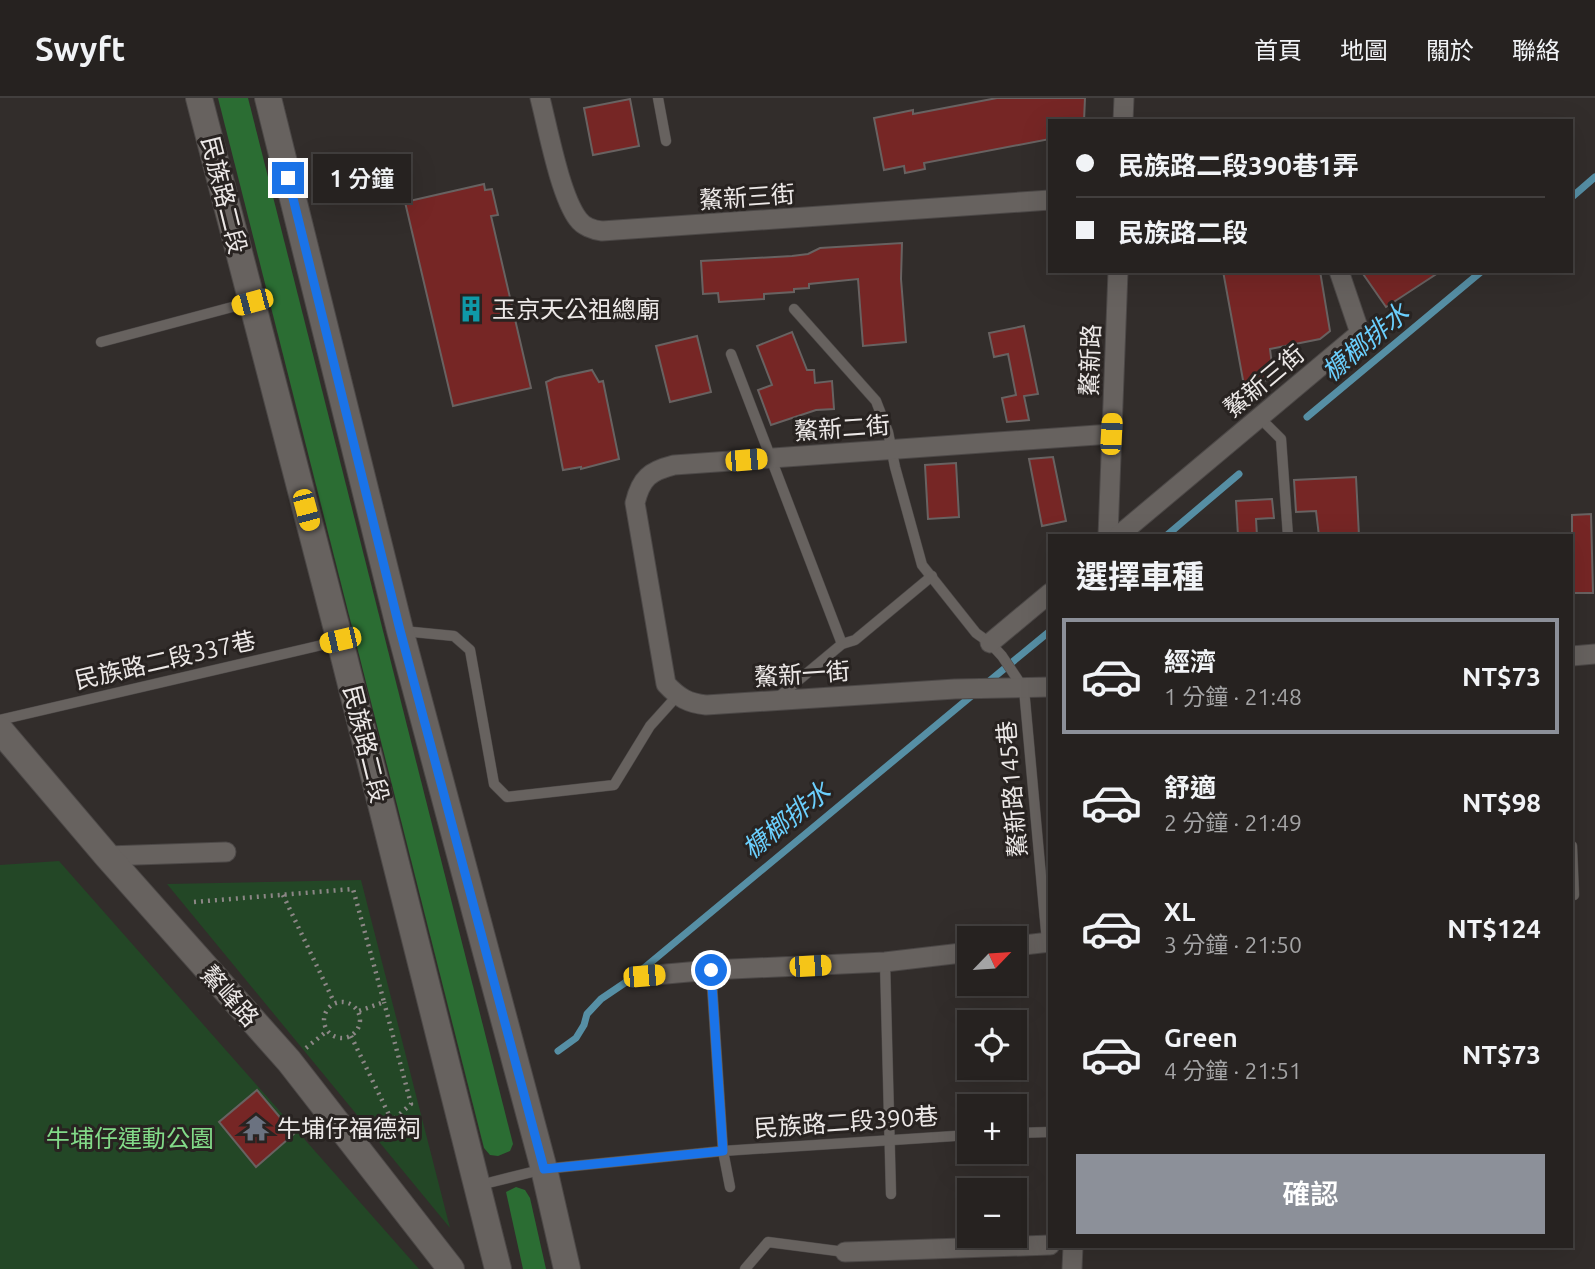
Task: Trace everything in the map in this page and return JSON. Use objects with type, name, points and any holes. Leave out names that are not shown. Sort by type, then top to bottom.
[{"type":"street","name":"民族路二段","points":[[199,98],[340,640],[498,1269]]},
{"type":"street","points":[[268,98],[400,630],[544,1169],[567,1269]]},
{"type":"street","name":"鰲新三街","points":[[540,98],[568,202],[580,221],[594,230],[1048,200]]},
{"type":"street","points":[[1123,119],[1124,98]]},
{"type":"street","name":"鰲新路","points":[[1108,534],[1118,273]]},
{"type":"street","name":"鰲新三街","points":[[1120,534],[1360,333],[1340,273]]},
{"type":"street","name":"鰲新二街","points":[[677,696],[666,684],[635,503],[639,488],[648,475],[657,469],[674,465],[1111,434]]},
{"type":"street","points":[[996,650],[1048,595]]},
{"type":"street","points":[[1573,656],[1595,654]]},
{"type":"street","name":"鰲新一街","points":[[677,696],[689,703],[706,705],[1015,684],[1048,687]]},
{"type":"street","name":"鰲峰路","points":[[0,730],[107,856],[289,1061],[451,1269]]},
{"type":"street","points":[[107,856],[226,852]]},
{"type":"street","points":[[1027,945],[1048,942]]},
{"type":"street","points":[[644,976],[711,970],[885,962],[957,954]]},
{"type":"street","points":[[845,1252],[1048,1245]]},
{"type":"street","points":[[1072,1269],[1073,1248]]},
{"type":"lane","points":[[658,98],[666,141]]},
{"type":"lane","points":[[101,342],[252,302]]},
{"type":"lane","points":[[794,309],[876,401],[888,432],[922,565],[976,633],[996,650],[1015,684]]},
{"type":"lane","points":[[731,354],[842,644]]},
{"type":"lane","points":[[1259,417],[1281,439],[1288,534]]},
{"type":"lane","points":[[773,701],[842,644],[855,640],[932,576]]},
{"type":"lane","points":[[400,630],[454,636],[470,650],[494,784],[508,797],[614,785],[650,726],[677,696]]},
{"type":"lane","name":"民族路二段337巷","points":[[0,720],[340,640]]},
{"type":"lane","name":"鰲新路145巷","points":[[1015,684],[1048,934]]},
{"type":"lane","points":[[1573,870],[1574,895]]},
{"type":"lane","points":[[885,962],[891,1194]]},
{"type":"lane","points":[[711,970],[723,1151],[730,1187]]},
{"type":"lane","points":[[1027,1133],[1048,1132]]},
{"type":"lane","name":"民族路二段390巷","points":[[476,1186],[544,1169],[723,1151],[957,1136]]},
{"type":"lane","points":[[745,1269],[768,1242],[845,1252]]},
{"type":"path","points":[[194,901],[353,888],[411,1104],[392,1121],[351,1036]]},
{"type":"path","points":[[283,895],[334,1002]]},
{"type":"path","points":[[334,1002],[349,1002],[359,1011],[360,1025],[351,1036],[338,1038],[327,1031],[323,1015],[334,1002]]},
{"type":"path","points":[[359,1011],[384,1002]]},
{"type":"green space","points":[[218,98],[248,98],[513,1144],[510,1151],[498,1156],[490,1155],[484,1148]]},
{"type":"green space","name":"牛埔仔運動公園","points":[[59,861],[419,1269],[0,1269],[0,865]]},
{"type":"green space","points":[[361,880],[450,1228],[167,884]]},
{"type":"green space","points":[[516,1187],[525,1190],[530,1198],[546,1269],[523,1269],[506,1192]]},
{"type":"building","points":[[997,98],[1085,98],[1084,119],[1048,119],[1048,139],[924,163],[925,169],[905,173],[904,166],[884,170],[874,118],[913,110],[913,114]]},
{"type":"building","points":[[630,99],[639,146],[593,155],[584,108]]},
{"type":"building","name":"玉京天公祖總廟","points":[[484,184],[485,190],[492,189],[498,215],[491,216],[531,388],[453,406],[405,202]]},
{"type":"building","points":[[902,243],[901,279],[906,342],[863,346],[858,279],[809,284],[809,288],[794,289],[794,292],[764,294],[764,299],[719,302],[718,293],[703,294],[701,261],[792,256],[808,254],[820,248]]},
{"type":"building","points":[[1223,273],[1320,273],[1330,331],[1320,339],[1270,349],[1272,365],[1267,366],[1270,380],[1261,381],[1262,387],[1245,391]]},
{"type":"building","points":[[1362,273],[1438,273],[1386,307]]},
{"type":"building","points":[[1024,326],[1038,394],[1024,396],[1029,420],[1007,422],[1002,398],[1016,395],[1008,354],[994,357],[989,333]]},
{"type":"building","points":[[792,332],[807,370],[814,370],[815,383],[832,381],[834,409],[816,410],[771,425],[758,390],[772,385],[757,346]]},
{"type":"building","points":[[697,336],[711,392],[670,402],[656,346]]},
{"type":"building","name":"玉京天公祖總廟","points":[[592,370],[599,382],[603,381],[619,459],[581,469],[563,470],[546,382]]},
{"type":"building","points":[[1053,457],[1066,521],[1042,526],[1029,459]]},
{"type":"building","points":[[956,463],[959,517],[928,519],[925,465]]},
{"type":"building","points":[[1356,477],[1359,534],[1319,534],[1316,511],[1296,512],[1294,480]]},
{"type":"building","points":[[1272,499],[1274,518],[1256,519],[1257,534],[1238,534],[1236,501]]},
{"type":"building","points":[[1591,514],[1593,593],[1573,593],[1572,515]]},
{"type":"building","name":"牛埔仔福德祠","points":[[257,1090],[294,1134],[256,1167],[219,1122]]},
{"type":"waterway","name":"槺榔排水","points":[[1573,196],[1595,177]]},
{"type":"waterway","name":"槺榔排水","points":[[1307,417],[1480,273]]},
{"type":"waterway","name":"槺榔排水","points":[[1168,534],[1239,474]]},
{"type":"waterway","name":"槺榔排水","points":[[987,683],[1048,633]]},
{"type":"waterway","name":"槺榔排水","points":[[558,1051],[576,1038],[587,1014],[601,999],[632,978],[975,693]]},
{"type":"place","name":"玉京天公祖總廟","points":[[471,309]]},
{"type":"place","name":"牛埔仔福德祠","points":[[256,1128]]},
{"type":"route","points":[[288,178],[400,630],[544,1169],[723,1151],[711,970]]}]
